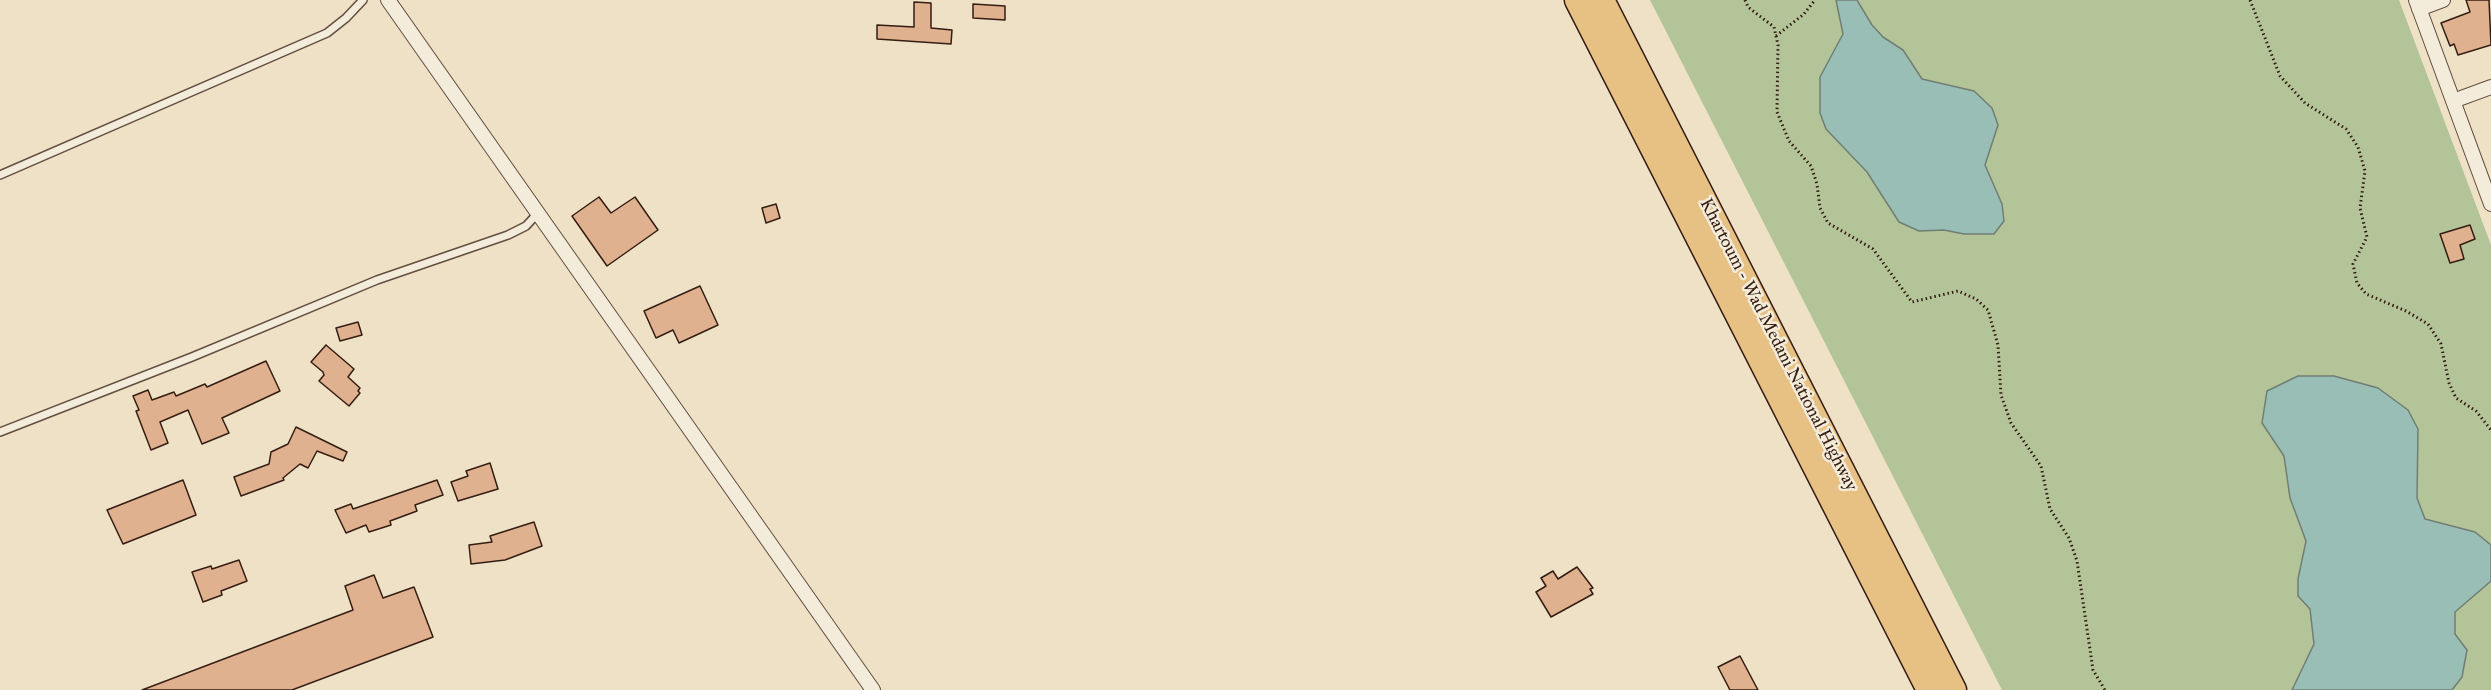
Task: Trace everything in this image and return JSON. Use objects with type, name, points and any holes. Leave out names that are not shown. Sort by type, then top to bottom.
[{"type":"highway","name":"Khartoum - Wad Medani National Highway","points":[[1577,0],[1929,690]]},
{"type":"highway","name":"Khartoum - Wad Medani National Highway","points":[[1602,0],[1954,690]]},
{"type":"street","points":[[388,0],[873,690]]},
{"type":"street","points":[[2443,0],[2417,5],[2491,204]]},
{"type":"street","points":[[2453,101],[2491,87]]},
{"type":"lane","points":[[0,175],[327,33],[363,0]]},
{"type":"lane","points":[[0,432],[192,357],[377,280],[508,235],[526,226],[538,213]]},
{"type":"path","points":[[1745,0],[1748,7],[1774,27],[1779,82],[1777,112],[1789,141],[1811,166],[1817,184],[1820,208],[1828,223],[1873,249],[1912,302],[1958,291],[1976,299],[1988,310],[1998,345],[2001,395],[2011,423],[2041,466],[2050,509],[2068,538],[2077,561],[2093,670],[2105,690]]},
{"type":"path","points":[[1776,36],[1804,14],[1815,0]]},
{"type":"path","points":[[2250,0],[2280,76],[2305,103],[2346,129],[2358,147],[2365,171],[2360,208],[2367,237],[2353,264],[2357,283],[2366,294],[2406,310],[2428,324],[2441,344],[2449,383],[2456,398],[2476,411],[2491,430]]},
{"type":"green space","points":[[1650,0],[2399,0],[2491,245],[2491,690],[2002,690]]},
{"type":"water","points":[[1836,0],[1857,0],[1872,25],[1883,37],[1903,50],[1922,79],[1974,91],[1992,108],[1998,125],[1985,165],[2002,204],[2004,221],[1994,234],[1964,234],[1944,230],[1919,231],[1899,222],[1867,172],[1826,129],[1820,113],[1820,77],[1843,34]]},
{"type":"water","points":[[2298,376],[2334,376],[2378,388],[2408,410],[2418,429],[2417,498],[2425,519],[2475,532],[2491,545],[2491,581],[2455,612],[2455,634],[2467,650],[2462,677],[2452,690],[2292,690],[2314,644],[2310,609],[2298,596],[2298,579],[2306,541],[2290,498],[2284,456],[2262,423],[2267,391]]},
{"type":"building","points":[[2466,0],[2489,0],[2491,45],[2458,55],[2454,44],[2450,46],[2441,23],[2470,12]]},
{"type":"building","points":[[914,2],[931,3],[931,28],[952,30],[951,44],[877,39],[877,25],[914,27]]},
{"type":"building","points":[[973,4],[1005,6],[1005,20],[973,18]]},
{"type":"building","points":[[599,197],[611,213],[635,197],[658,230],[607,266],[572,216]]},
{"type":"building","points":[[776,204],[780,218],[766,223],[762,208]]},
{"type":"building","points":[[2470,225],[2475,239],[2460,245],[2464,259],[2450,263],[2440,234]]},
{"type":"building","points":[[700,286],[718,325],[679,343],[673,330],[656,338],[644,311]]},
{"type":"building","points":[[358,322],[362,335],[340,341],[336,328]]},
{"type":"building","points":[[326,345],[354,369],[348,377],[360,388],[358,391],[360,393],[349,406],[319,381],[324,375],[323,372],[311,362]]},
{"type":"building","points":[[266,361],[280,391],[222,418],[229,433],[202,444],[188,410],[160,422],[168,443],[151,450],[136,411],[139,410],[133,396],[148,390],[152,400],[174,392],[176,396],[205,384],[207,387]]},
{"type":"building","points":[[296,427],[347,452],[343,461],[317,451],[308,468],[300,464],[283,478],[284,480],[241,496],[234,477],[269,464],[271,452],[288,444]]},
{"type":"building","points":[[490,463],[498,489],[458,501],[451,482],[468,476],[466,471]]},
{"type":"building","points":[[183,480],[196,515],[123,544],[107,510]]},
{"type":"building","points":[[437,480],[443,495],[415,505],[417,511],[390,521],[391,525],[369,532],[366,525],[346,533],[335,510],[351,504],[353,509]]},
{"type":"building","points":[[534,522],[542,546],[505,560],[471,564],[469,545],[492,542],[490,536]]},
{"type":"building","points":[[239,560],[247,581],[221,591],[222,595],[203,602],[192,572],[211,566],[212,569]]},
{"type":"building","points":[[1577,567],[1593,588],[1590,589],[1593,594],[1551,617],[1536,592],[1546,586],[1541,578],[1553,571],[1558,579]]},
{"type":"building","points":[[374,575],[383,598],[414,587],[433,637],[292,690],[142,690],[353,610],[345,586]]},
{"type":"building","points":[[1740,656],[1758,690],[1730,690],[1718,667]]}]
